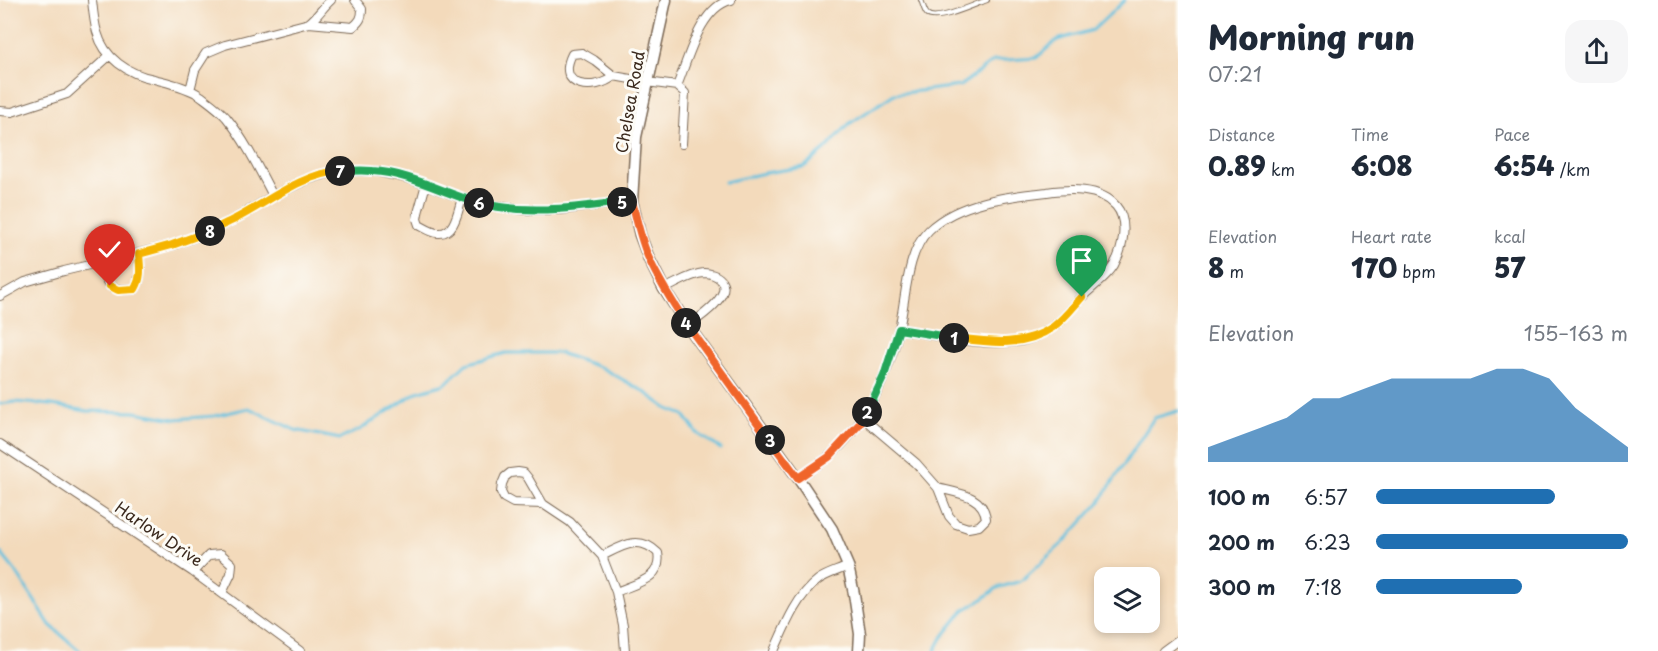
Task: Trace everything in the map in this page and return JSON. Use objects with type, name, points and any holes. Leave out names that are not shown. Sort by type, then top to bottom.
[{"type":"street","points":[[92,0],[97,33],[109,56],[124,68],[143,77],[190,90],[225,116],[252,156],[273,196]]},
{"type":"street","points":[[309,24],[331,0]]},
{"type":"street","points":[[190,90],[195,70],[206,53],[225,45],[309,24],[353,27],[360,21],[362,14],[362,9],[355,0]]},
{"type":"street","name":"Chelsea Road","points":[[666,0],[636,137],[632,201],[643,243],[664,289],[688,326],[832,529],[848,566],[860,634],[859,651]]},
{"type":"street","points":[[677,86],[701,27],[717,6],[731,0]]},
{"type":"street","points":[[614,76],[608,81],[589,86],[577,83],[570,78],[567,70],[569,61],[572,54],[582,53],[614,76],[677,86],[685,93],[682,144]]},
{"type":"street","points":[[1,112],[12,112],[67,94],[109,56]]},
{"type":"street","points":[[0,296],[25,282],[139,254],[203,234],[306,180],[336,171],[374,171],[411,179],[483,204],[524,210],[560,210],[632,201]]},
{"type":"street","points":[[426,184],[417,219],[420,225],[437,233],[446,232],[452,228],[462,198]]},
{"type":"street","points":[[798,478],[829,457],[864,419],[884,376],[899,329],[908,278],[919,243],[929,230],[956,211],[975,204],[1055,191],[1084,190],[1114,203],[1122,213],[1122,242],[1113,267],[1054,326],[1034,337],[1022,341],[996,343],[899,329]]},
{"type":"street","points":[[103,261],[105,279],[110,286],[118,290],[135,289],[141,274],[139,254]]},
{"type":"street","points":[[664,289],[702,273],[712,274],[720,279],[723,286],[722,294],[712,308],[688,326]]},
{"type":"street","points":[[864,419],[916,463],[938,488],[949,516],[956,524],[968,528],[979,526],[986,519],[985,510],[974,498],[938,488]]},
{"type":"street","name":"Harlow Drive","points":[[0,444],[193,572],[300,651]]},
{"type":"street","points":[[543,504],[513,503],[504,498],[501,492],[505,477],[510,473],[524,473],[543,504],[570,522],[602,556],[616,592],[626,651]]},
{"type":"street","points":[[602,556],[629,542],[646,544],[658,553],[660,559],[652,576],[616,592]]},
{"type":"street","points":[[193,572],[208,555],[221,554],[232,564],[231,574],[222,593]]},
{"type":"street","points":[[774,651],[805,591],[820,579],[848,566]]},
{"type":"street","points":[[1162,651],[1178,640]]},
{"type":"lane","points":[[921,0],[927,14],[940,17],[987,0]]},
{"type":"waterway","points":[[725,182],[804,167],[825,150],[849,124],[894,94],[960,86],[993,61],[1036,58],[1057,40],[1093,30],[1125,0]]},
{"type":"waterway","points":[[0,404],[15,402],[87,411],[135,412],[175,419],[214,416],[249,408],[295,430],[340,439],[361,429],[417,392],[445,384],[466,364],[506,353],[559,353],[602,368],[643,391],[668,409],[684,415],[697,433],[721,449]]},
{"type":"waterway","points":[[935,651],[943,636],[964,610],[997,588],[1021,581],[1063,543],[1099,503],[1154,418],[1178,411]]},
{"type":"waterway","points":[[0,552],[16,572],[50,625],[80,651]]},
{"type":"route","points":[[110,286],[118,290],[135,289],[141,274],[139,254],[203,234],[306,180],[336,171],[374,171],[411,179],[483,204],[524,210],[560,210],[632,201],[649,260],[664,289],[688,326],[798,478],[829,457],[864,419],[884,376],[899,329],[996,343],[1022,341],[1054,326],[1082,297]]}]
